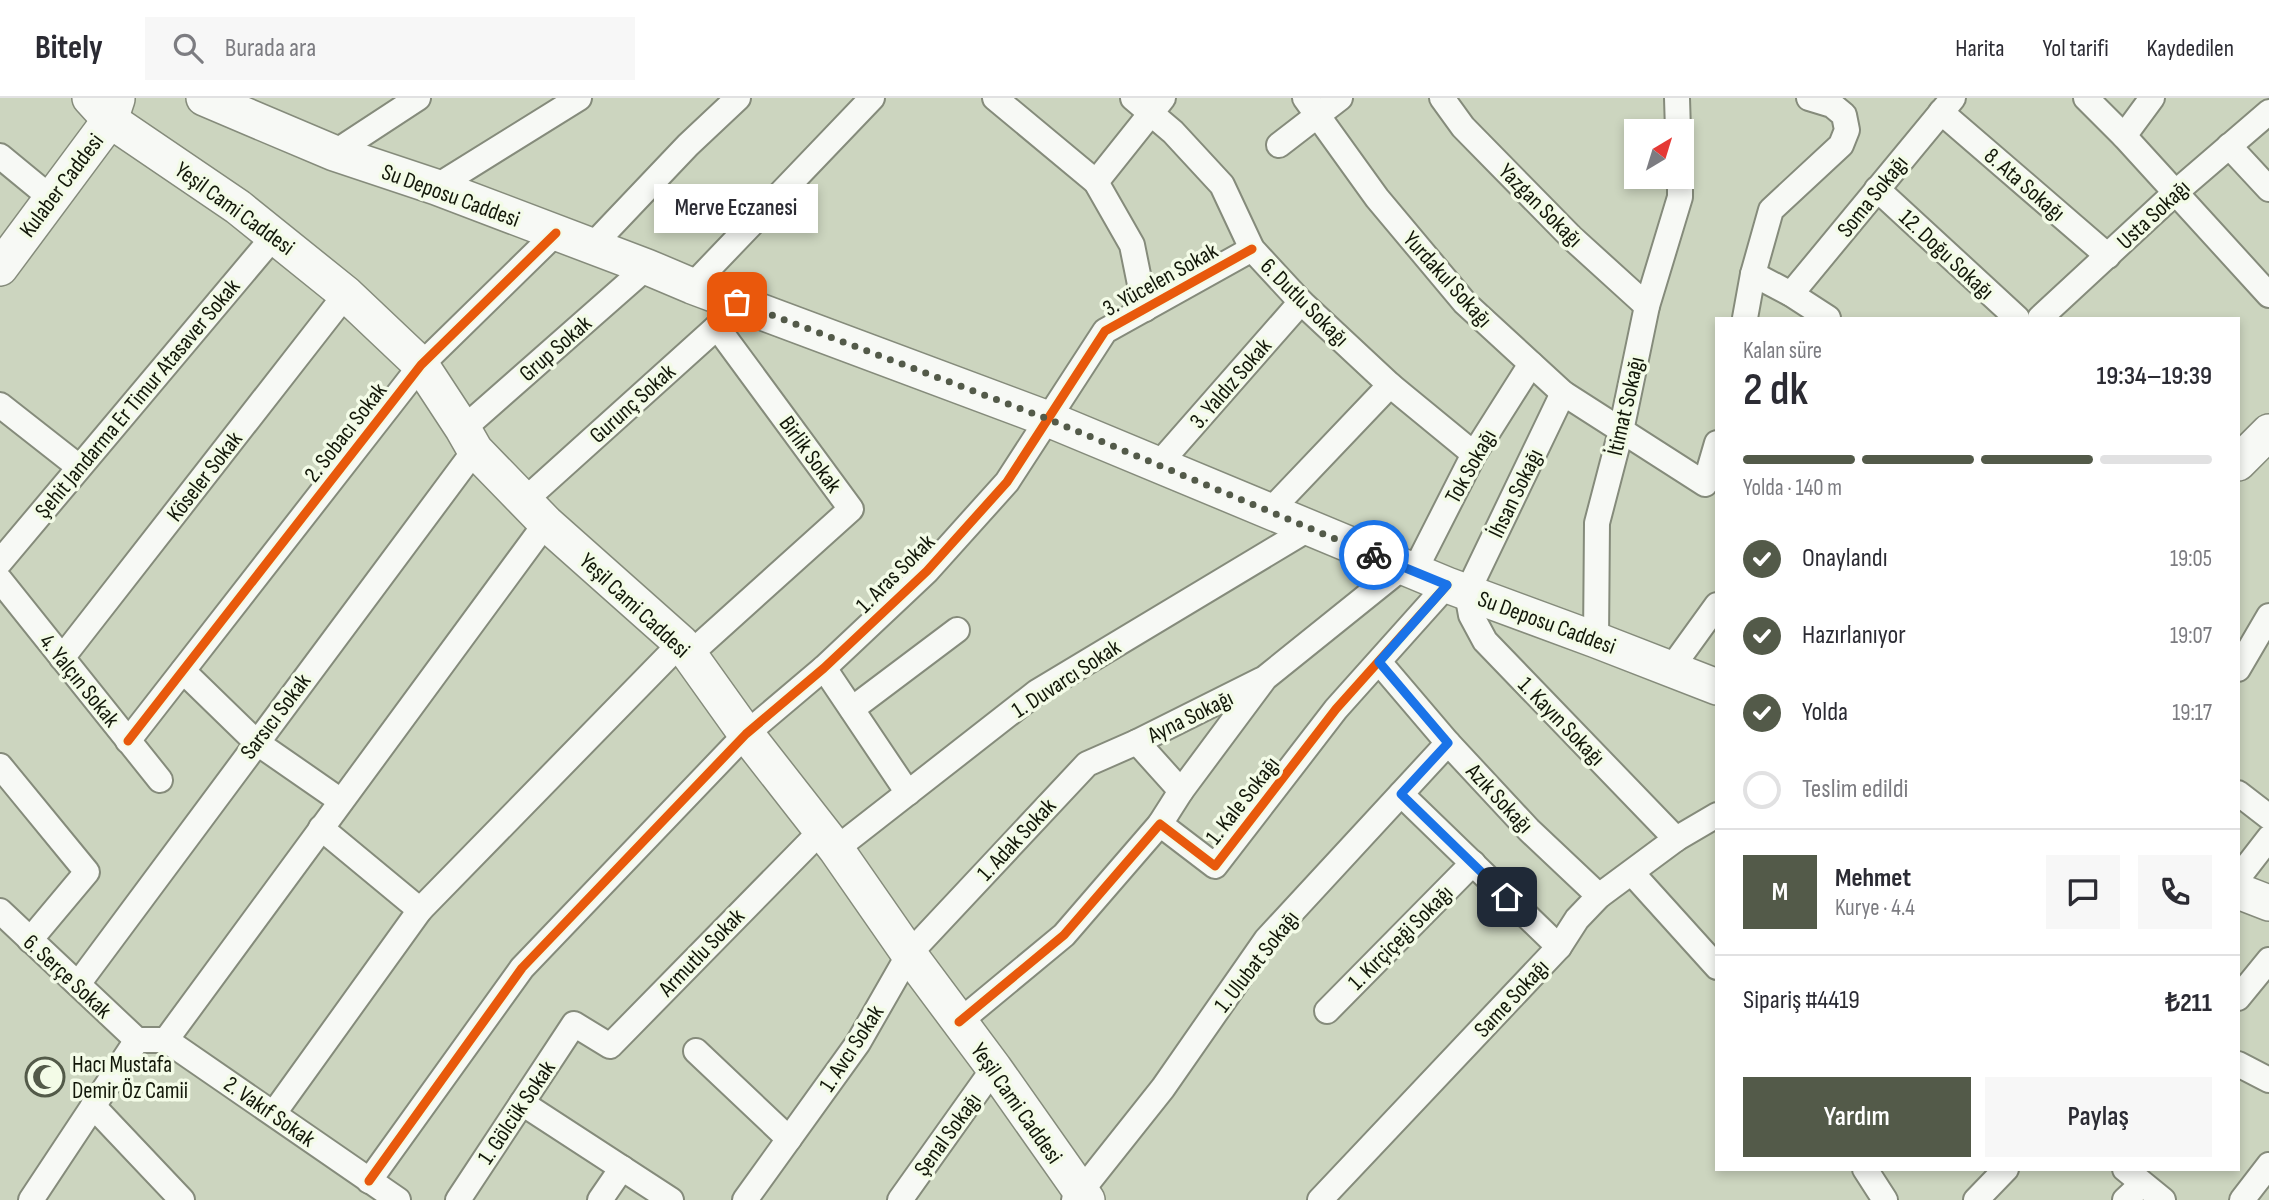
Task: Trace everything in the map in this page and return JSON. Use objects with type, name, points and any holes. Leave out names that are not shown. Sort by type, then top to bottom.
[{"type":"main road","name":"Su Deposu Caddesi","points":[[214,100],[334,153],[436,187],[647,267],[692,286],[727,315],[1048,419],[1457,589],[1715,686]]},
{"type":"main road","name":"Kulaber Caddesi","points":[[0,268],[51,198],[106,105]]},
{"type":"main road","name":"Yeşil Cami Caddesi","points":[[106,105],[275,235],[346,294],[421,365],[469,440],[535,512],[685,648],[746,734],[829,839],[909,954],[994,1068],[1081,1197]]},
{"type":"main road","points":[[2240,892],[2269,903]]},
{"type":"street","points":[[334,153],[418,98]]},
{"type":"street","points":[[436,187],[579,98]]},
{"type":"street","points":[[592,246],[688,145],[738,98]]},
{"type":"street","points":[[692,286],[872,98]]},
{"type":"street","points":[[995,98],[1096,182],[1132,246],[1145,309]]},
{"type":"street","points":[[1279,145],[1311,107],[1340,98]]},
{"type":"street","name":"Yazgan Sokağı","points":[[1442,98],[1463,127],[1570,237],[1647,306]]},
{"type":"street","points":[[1677,98],[1678,119]]},
{"type":"street","points":[[1745,317],[1753,274],[1771,210],[1841,145],[1847,130],[1844,115],[1832,106],[1809,98]]},
{"type":"street","points":[[2086,98],[2269,295]]},
{"type":"street","points":[[2124,136],[2152,98]]},
{"type":"street","points":[[1096,182],[1149,103]]},
{"type":"street","name":"6. Dutlu Sokağı","points":[[1149,103],[1222,185],[1252,249],[1301,302],[1390,385],[1474,454]]},
{"type":"street","name":"Soma Sokağı","points":[[1791,294],[1947,105]]},
{"type":"street","name":"8. Ata Sokağı","points":[[1947,105],[2108,256]]},
{"type":"street","name":"Yurdakul Sokağı","points":[[1311,107],[1377,198],[1465,303],[1563,393],[1705,484],[1715,450]]},
{"type":"street","name":"Usta Sokağı","points":[[2041,317],[2176,192],[2269,112]]},
{"type":"street","points":[[2229,146],[2269,189]]},
{"type":"street","points":[[0,156],[51,198]]},
{"type":"street","name":"İtimat Sokağı","points":[[1596,640],[1597,523],[1621,432],[1647,306],[1680,197],[1680,189]]},
{"type":"street","name":"12. Doğu Sokağı","points":[[1877,189],[2016,317]]},
{"type":"street","name":"2. Sobacı Sokak","points":[[128,741],[421,365],[556,233]]},
{"type":"street","name":"Şehit Jandarma Er Timur Atasaver Sokak","points":[[0,562],[275,235]]},
{"type":"street","name":"3. Yücelen Sokak","points":[[1048,419],[1105,331],[1252,249]]},
{"type":"street","name":"Grup Sokak","points":[[469,440],[647,267]]},
{"type":"street","points":[[1753,274],[1826,317]]},
{"type":"street","name":"Köseler Sokak","points":[[62,658],[346,294]]},
{"type":"street","name":"3. Yaldız Sokak","points":[[1158,465],[1301,302]]},
{"type":"street","name":"Gurunç Sokak","points":[[166,1040],[341,801],[535,512],[727,315]]},
{"type":"street","name":"Birlik Sokak","points":[[685,648],[851,509],[727,315]]},
{"type":"street","name":"Tok Sokağı","points":[[1409,569],[1474,454],[1531,364]]},
{"type":"street","points":[[1270,511],[1390,385]]},
{"type":"street","name":"İhsan Sokağı","points":[[1457,589],[1563,393]]},
{"type":"street","points":[[0,405],[79,467]]},
{"type":"street","name":"1. Aras Sokak","points":[[369,1181],[522,968],[746,734],[824,668],[927,571],[1007,482],[1048,419]]},
{"type":"street","name":"Sarsıcı Sokak","points":[[78,984],[256,742],[469,440]]},
{"type":"street","name":"1. Duvarcı Sokak","points":[[829,839],[908,793],[1037,692],[1310,528]]},
{"type":"street","name":"Ayna Sokağı","points":[[1181,791],[1137,742],[1265,678],[1409,569]]},
{"type":"street","name":"4. Yalçın Sokak","points":[[0,580],[160,780]]},
{"type":"street","name":"1. Kale Sokağı","points":[[1160,824],[1215,866],[1336,709],[1379,662],[1457,589]]},
{"type":"street","name":"1. Kayın Sokağı","points":[[1457,589],[1485,641],[1676,839]]},
{"type":"street","points":[[1670,670],[1715,608]]},
{"type":"street","points":[[2240,665],[2269,617]]},
{"type":"street","points":[[852,709],[957,630]]},
{"type":"street","points":[[274,1113],[420,910],[685,648]]},
{"type":"street","name":"Azık Sokağı","points":[[1379,662],[1448,743],[1530,830],[1599,896]]},
{"type":"street","points":[[824,668],[908,793]]},
{"type":"street","points":[[183,671],[256,742],[341,801]]},
{"type":"street","name":"Ayna Sokağı","points":[[1160,824],[1181,791],[1265,678]]},
{"type":"street","name":"1. Adak Sokak","points":[[909,954],[1087,764],[1137,742]]},
{"type":"street","name":"1. Ulubat Sokağı","points":[[1081,1197],[1163,1088],[1266,940],[1448,743]]},
{"type":"street","points":[[0,766],[88,872],[30,940]]},
{"type":"street","points":[[1401,794],[1559,947]]},
{"type":"street","points":[[2240,795],[2269,817]]},
{"type":"street","name":"Same Sokağı","points":[[1320,1200],[1559,947],[1577,919],[1599,896],[1676,839],[1715,816]]},
{"type":"street","points":[[959,1022],[1064,935],[1160,824]]},
{"type":"street","points":[[321,828],[420,910]]},
{"type":"street","points":[[2240,875],[2269,838]]},
{"type":"street","name":"Armutlu Sokak","points":[[575,1024],[610,1046],[829,839]]},
{"type":"street","name":"1. Kırçiçeği Sokağı","points":[[1327,1011],[1473,863]]},
{"type":"street","points":[[1632,873],[1715,965]]},
{"type":"street","name":"6. Serçe Sokak","points":[[0,911],[137,1040]]},
{"type":"street","name":"1. Avcı Sokak","points":[[745,1200],[858,1043],[909,954]]},
{"type":"street","points":[[2240,996],[2269,960]]},
{"type":"street","name":"1. Gölcük Sokak","points":[[458,1200],[575,1024]]},
{"type":"street","points":[[31,1200],[137,1040],[166,1040]]},
{"type":"street","name":"2. Vakıf Sokak","points":[[166,1040],[398,1200]]},
{"type":"street","points":[[696,1051],[789,1139]]},
{"type":"street","points":[[2240,1065],[2269,1080]]},
{"type":"street","name":"Şenal Sokağı","points":[[900,1200],[994,1068]]},
{"type":"street","points":[[522,1102],[671,1200]]},
{"type":"street","points":[[93,1106],[182,1200]]},
{"type":"street","points":[[2242,1200],[2269,1165]]},
{"type":"street","points":[[600,1200],[622,1168]]},
{"type":"street","points":[[1866,1171],[1885,1200]]},
{"type":"street","points":[[1976,1200],[2004,1171]]},
{"type":"street","points":[[2130,1184],[2163,1200]]},
{"type":"cycle path","points":[[128,741],[421,365],[556,233]]},
{"type":"cycle path","points":[[369,1181],[522,968],[746,734],[824,668],[927,571],[1007,482],[1105,331],[1252,249]]},
{"type":"cycle path","points":[[959,1022],[1064,935],[1160,824],[1215,866],[1336,709],[1447,585]]},
{"type":"way so far","points":[[737,302],[1048,419],[1374,555]]},
{"type":"place","name":"Merve Eczanesi","points":[[737,302]]},
{"type":"place","name":"Hacı Mustafa Demir Öz Camii","points":[[45,1077]]},
{"type":"route","points":[[1374,555],[1447,585],[1379,662],[1448,743],[1401,794],[1507,897]]}]
